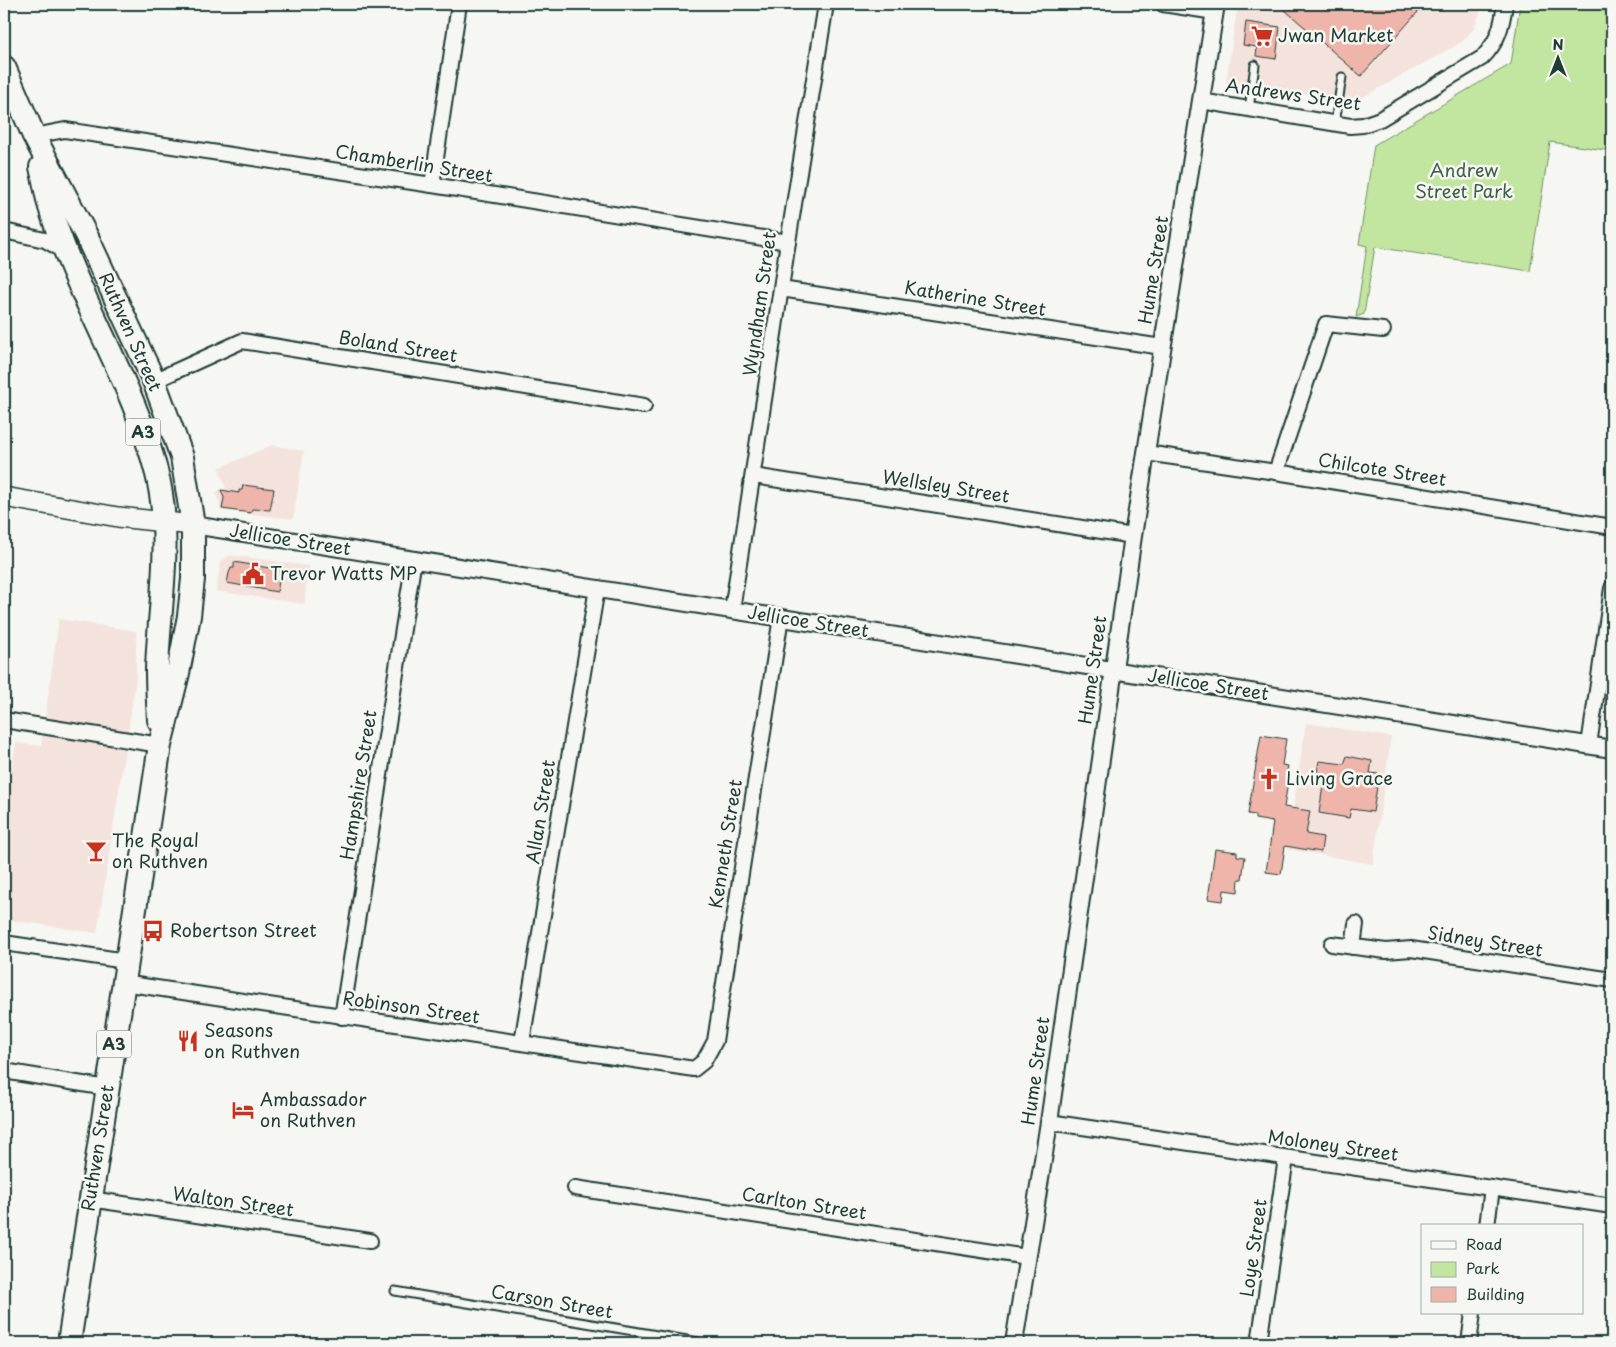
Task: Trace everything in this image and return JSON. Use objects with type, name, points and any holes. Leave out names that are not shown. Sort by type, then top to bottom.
[{"type":"highway","name":"Ruthven Street","points":[[4,67],[34,136],[87,237],[154,382],[182,457],[193,525],[193,579],[189,616],[178,673],[160,745],[68,1343]]},
{"type":"highway","name":"Ruthven Street","points":[[34,136],[49,203],[66,252],[127,389],[148,443],[159,485],[165,562],[157,671],[160,745]]},
{"type":"main road","name":"Jellicoe Street","points":[[4,498],[118,517],[193,525]]},
{"type":"street","points":[[432,185],[459,4]]},
{"type":"street","name":"Wyndham Street","points":[[732,610],[826,4]]},
{"type":"street","points":[[1162,4],[1215,8]]},
{"type":"street","name":"Andrews Street","points":[[1201,101],[1357,126],[1372,123],[1474,64],[1486,54],[1495,42],[1502,24],[1505,4]]},
{"type":"street","name":"Hume Street","points":[[1014,1343],[1049,1122],[1133,536],[1215,8]]},
{"type":"street","name":"Chamberlin Street","points":[[34,136],[65,130],[432,185],[788,242]]},
{"type":"street","points":[[9,232],[45,240],[66,252]]},
{"type":"street","name":"Katherine Street","points":[[781,289],[1162,347]]},
{"type":"street","points":[[1276,472],[1326,324],[1383,330]]},
{"type":"street","name":"Boland Street","points":[[154,382],[242,341],[644,406]]},
{"type":"street","name":"Chilcote Street","points":[[1146,453],[1612,526]]},
{"type":"street","name":"Wellsley Street","points":[[754,476],[1133,536]]},
{"type":"street","name":"Jellicoe Street","points":[[193,525],[1612,749]]},
{"type":"street","name":"Hampshire Street","points":[[342,1017],[414,559]]},
{"type":"street","name":"Allan Street","points":[[522,1042],[597,588]]},
{"type":"street","points":[[1589,745],[1612,588]]},
{"type":"street","name":"Kenneth Street","points":[[694,1069],[704,1061],[715,1041],[781,617]]},
{"type":"street","points":[[4,720],[160,745]]},
{"type":"street","points":[[1353,947],[1356,924]]},
{"type":"street","points":[[4,943],[126,961]]},
{"type":"street","name":"Sidney Street","points":[[1332,944],[1386,950],[1411,949],[1612,980]]},
{"type":"street","name":"Robinson Street","points":[[123,983],[694,1069]]},
{"type":"street","points":[[4,1072],[107,1088]]},
{"type":"street","name":"Moloney Street","points":[[1049,1122],[1612,1206]]},
{"type":"street","name":"Loye Street","points":[[1259,1343],[1286,1158]]},
{"type":"street","name":"Carlton Street","points":[[575,1188],[1027,1257]]},
{"type":"street","points":[[1487,1224],[1492,1188]]},
{"type":"street","name":"Walton Street","points":[[90,1199],[370,1241]]},
{"type":"street","points":[[1469,1343],[1473,1314]]},
{"type":"lane","points":[[1249,109],[1256,65]]},
{"type":"lane","points":[[1335,123],[1342,77]]},
{"type":"lane","name":"Carson Street","points":[[396,1291],[704,1343]]},
{"type":"shaded area","points":[[1238,4],[1482,4],[1474,28],[1462,42],[1354,102],[1276,90],[1274,97],[1234,91],[1229,88],[1226,82]]},
{"type":"shaded area","points":[[272,445],[304,451],[293,519],[221,510],[216,492],[226,488],[219,468]]},
{"type":"shaded area","points":[[230,555],[309,566],[304,604],[216,591],[221,562]]},
{"type":"shaded area","points":[[59,619],[136,631],[136,678],[97,933],[4,919],[4,820],[16,743],[41,746]]},
{"type":"shaded area","points":[[1306,723],[1391,737],[1373,864],[1287,849]]},
{"type":"green space","name":"Andrew Street Park","points":[[1520,4],[1564,4],[1612,11],[1612,151],[1550,142],[1530,271],[1375,247],[1364,314],[1356,317],[1367,246],[1359,244],[1374,145],[1511,64]]},
{"type":"building","points":[[1278,4],[1425,4],[1361,76]]},
{"type":"building","name":"Jwan Market","points":[[1246,22],[1280,27],[1276,59],[1256,56],[1257,47],[1243,45]]},
{"type":"building","points":[[243,485],[274,489],[270,510],[252,509],[251,513],[222,509],[224,498],[221,490],[239,493]]},
{"type":"building","points":[[234,562],[281,570],[277,592],[227,583],[231,568],[234,568]]},
{"type":"building","points":[[1261,735],[1286,739],[1282,765],[1288,766],[1285,782],[1288,782],[1284,807],[1310,811],[1306,834],[1323,837],[1321,852],[1285,846],[1281,874],[1266,872],[1273,822],[1255,819],[1255,815],[1248,814]]},
{"type":"building","points":[[1347,756],[1372,761],[1370,773],[1379,774],[1373,812],[1351,809],[1349,818],[1319,813],[1323,785],[1315,784],[1319,761],[1344,764]]},
{"type":"building","points":[[1215,849],[1237,852],[1237,856],[1245,857],[1242,879],[1239,879],[1238,892],[1224,890],[1223,901],[1208,899]]},
{"type":"place","name":"Jwan Market","points":[[1262,36]]},
{"type":"place","name":"Trevor Watts MP","points":[[253,574]]},
{"type":"place","name":"Living Grace","points":[[1269,779]]},
{"type":"place","name":"The Royal on Ruthven","points":[[96,851]]},
{"type":"place","name":"Robertson Street","points":[[153,931]]},
{"type":"place","name":"Seasons on Ruthven","points":[[188,1041]]},
{"type":"place","name":"Ambassador on Ruthven","points":[[243,1110]]}]
